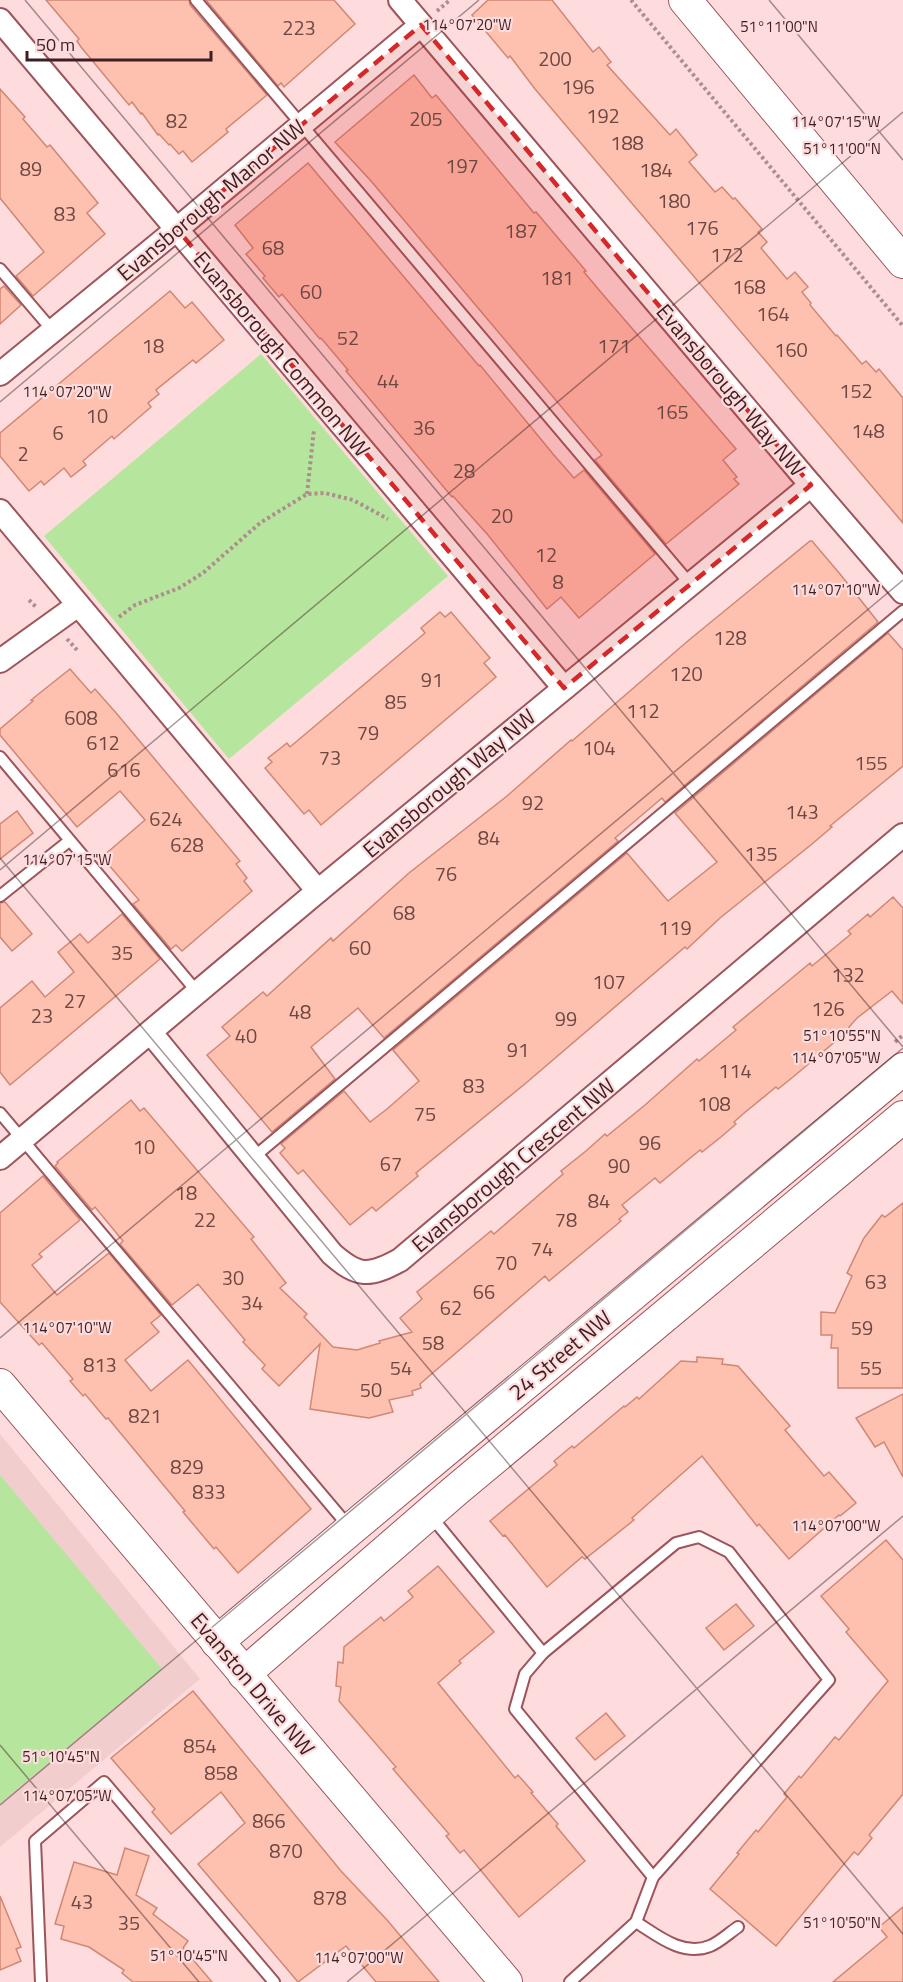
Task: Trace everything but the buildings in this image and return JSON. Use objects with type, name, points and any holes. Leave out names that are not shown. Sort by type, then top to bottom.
[{"type":"street","name":"Evansborough Way NW","points":[[0,1158],[318,891],[811,484],[400,0]]},
{"type":"street","points":[[685,0],[903,262]]},
{"type":"street","name":"Evansborough Common NW","points":[[0,20],[564,688]]},
{"type":"street","name":"Evansborough Manor NW","points":[[0,374],[421,25]]},
{"type":"street","points":[[811,484],[903,592]]},
{"type":"street","points":[[0,511],[318,891]]},
{"type":"street","points":[[0,661],[78,605]]},
{"type":"street","name":"Evansborough Crescent NW","points":[[151,1033],[339,1260],[347,1267],[363,1274],[381,1270],[400,1260],[903,835]]},
{"type":"street","name":"24 Street NW","points":[[218,1642],[903,1069]]},
{"type":"street","name":"24 Street NW","points":[[244,1674],[429,1514],[903,1117]]},
{"type":"street","name":"Evanston Drive NW","points":[[0,1386],[506,1982]]},
{"type":"lane","points":[[196,0],[691,585]]},
{"type":"lane","points":[[0,268],[52,331]]},
{"type":"lane","points":[[254,1157],[903,611]]},
{"type":"lane","points":[[0,757],[198,993]]},
{"type":"lane","points":[[0,896],[69,841]]},
{"type":"lane","points":[[0,1113],[351,1529]]},
{"type":"lane","points":[[429,1514],[543,1653]]},
{"type":"lane","points":[[570,1982],[636,1922],[653,1877],[829,1680],[729,1552],[699,1536],[676,1543],[543,1653],[525,1674],[515,1709],[653,1877]]},
{"type":"lane","points":[[41,1982],[35,1841],[104,1782],[274,1982]]},
{"type":"lane","points":[[636,1922],[665,1941],[689,1950],[710,1946],[738,1927]]},
{"type":"path","points":[[439,10],[450,0]]},
{"type":"path","points":[[631,0],[903,326]]},
{"type":"path","points":[[307,494],[315,425]]},
{"type":"path","points":[[116,619],[135,605],[179,588],[202,573],[260,523],[307,494],[325,494],[353,500],[389,520]]},
{"type":"highlighted area","points":[[421,25],[811,485],[564,688],[177,229]]},
{"type":"shaded area","points":[[0,1434],[200,1679],[0,1847]]},
{"type":"green space","points":[[261,354],[448,576],[229,759],[44,536]]},
{"type":"green space","points":[[0,1475],[162,1669],[0,1803]]}]
